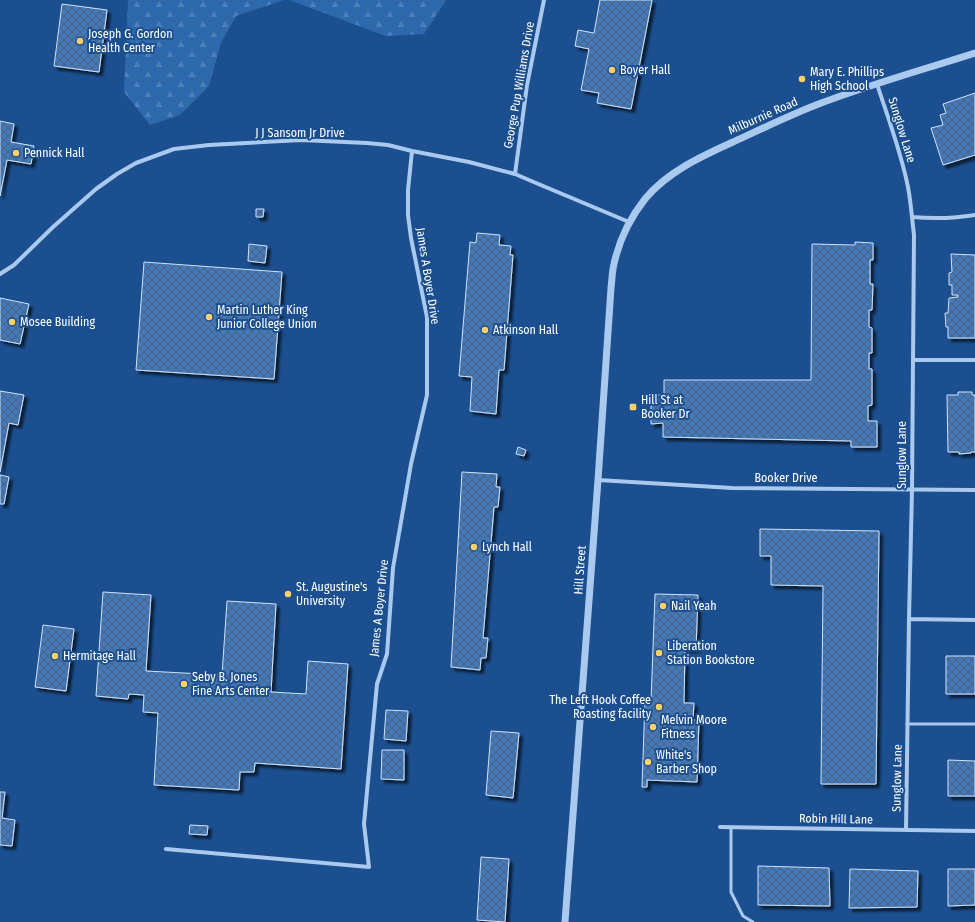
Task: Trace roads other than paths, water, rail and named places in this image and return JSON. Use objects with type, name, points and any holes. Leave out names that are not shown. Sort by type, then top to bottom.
[{"type":"street","name":"George Pup Williams Drive","points":[[515,174],[528,85],[544,0]]},
{"type":"street","name":"Milburnie Road","points":[[629,222],[645,199],[658,185],[696,160],[790,115],[818,104],[975,53]]},
{"type":"street","name":"Sunglow Lane","points":[[877,84],[908,186],[914,235],[912,490],[906,830]]},
{"type":"street","name":"J J Sansom Jr Drive","points":[[0,274],[14,265],[53,227],[96,189],[117,174],[136,163],[174,149],[209,145],[301,140],[388,145],[469,162],[515,174],[629,222]]},
{"type":"street","name":"James A Boyer Drive","points":[[166,849],[369,867],[364,824],[377,684],[387,654],[393,568],[411,464],[427,396],[427,317],[411,238],[408,215],[408,190],[412,151]]},
{"type":"street","points":[[912,217],[939,219],[975,216]]},
{"type":"street","name":"Hill Street","points":[[565,922],[614,265],[620,243],[629,222]]},
{"type":"street","points":[[912,360],[975,360]]},
{"type":"street","name":"Booker Drive","points":[[598,480],[732,488],[975,490]]},
{"type":"street","points":[[909,619],[975,620]]},
{"type":"street","name":"Robin Hill Lane","points":[[720,827],[975,831]]},
{"type":"lane","points":[[907,724],[975,724]]},
{"type":"lane","points":[[731,828],[731,892],[743,916],[752,922]]},
{"type":"place","name":"Joseph G. Gordon Health Center","points":[[80,41]]},
{"type":"place","name":"Boyer Hall","points":[[612,70]]},
{"type":"place","name":"Mary E. Phillips High School","points":[[802,79]]},
{"type":"place","name":"Pennick Hall","points":[[16,153]]},
{"type":"place","name":"Martin Luther King Junior College Union","points":[[209,317]]},
{"type":"place","name":"Mosee Building","points":[[12,322]]},
{"type":"place","name":"Atkinson Hall","points":[[485,330]]},
{"type":"place","name":"Hill St at Booker Dr","points":[[633,407]]},
{"type":"place","name":"Lynch Hall","points":[[474,547]]},
{"type":"place","name":"St. Augustine's University","points":[[288,594]]},
{"type":"place","name":"Nail Yeah","points":[[663,606]]},
{"type":"place","name":"Liberation Station Bookstore","points":[[659,653]]},
{"type":"place","name":"Hermitage Hall","points":[[55,656]]},
{"type":"place","name":"Seby B. Jones Fine Arts Center","points":[[184,684]]},
{"type":"place","name":"The Left Hook Coffee Roasting facility","points":[[659,707]]},
{"type":"place","name":"Melvin Moore Fitness","points":[[653,727]]},
{"type":"place","name":"White's Barber Shop","points":[[648,762]]}]
